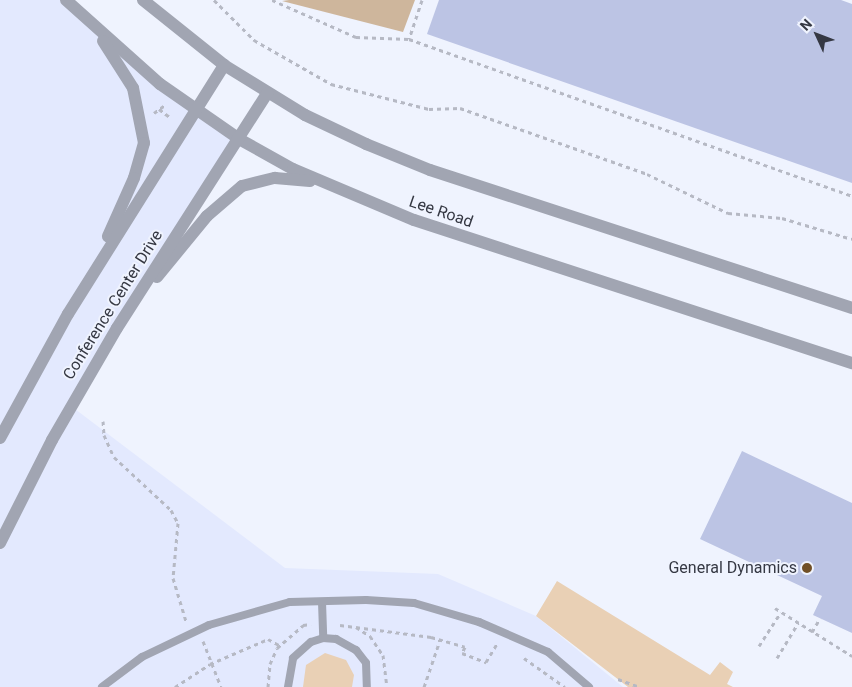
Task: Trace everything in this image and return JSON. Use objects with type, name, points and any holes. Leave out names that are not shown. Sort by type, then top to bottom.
[{"type":"street","name":"Lee Road","points":[[66,0],[195,110],[239,139],[325,183],[423,223],[852,363]]},
{"type":"street","points":[[143,0],[224,65],[268,92],[366,144],[430,170],[852,308]]},
{"type":"street","points":[[82,291],[134,178],[144,142],[133,88],[92,24]]},
{"type":"street","name":"Conference Center Drive","points":[[0,438],[82,291],[224,65]]},
{"type":"street","name":"Conference Center Drive","points":[[0,543],[48,448],[117,328],[268,92]]},
{"type":"street","points":[[117,328],[200,223],[236,190],[258,180],[275,178],[325,183]]},
{"type":"lane","points":[[102,687],[142,658],[209,626],[290,602],[384,601],[442,609],[548,652],[589,687]]},
{"type":"lane","points":[[322,602],[323,638]]},
{"type":"lane","points":[[288,687],[293,658],[311,642],[323,638],[336,639],[356,650],[366,663],[367,687]]},
{"type":"path","points":[[214,0],[254,40],[331,84],[429,109],[469,110],[647,174],[728,213],[782,218],[852,239]]},
{"type":"path","points":[[272,0],[356,37],[408,39],[852,196]]},
{"type":"path","points":[[408,39],[422,0]]},
{"type":"path","points":[[151,115],[166,104]]},
{"type":"path","points":[[159,109],[171,118]]},
{"type":"path","points":[[103,421],[104,435],[114,458],[171,510],[178,523],[173,578],[180,602]]},
{"type":"path","points":[[774,608],[852,656]]},
{"type":"path","points":[[759,646],[781,612]]},
{"type":"path","points":[[812,632],[820,618]]},
{"type":"path","points":[[777,658],[798,623]]},
{"type":"path","points":[[356,626],[440,640],[465,647],[462,654],[486,662],[498,643],[505,647]]},
{"type":"path","points":[[268,687],[270,664],[285,637]]},
{"type":"path","points":[[174,687],[210,664],[268,639],[279,645]]},
{"type":"path","points":[[424,687],[440,640]]},
{"type":"path","points":[[519,655],[565,687]]},
{"type":"path","points":[[210,664],[221,687]]},
{"type":"path","points":[[618,678],[640,687]]},
{"type":"shaded area","points":[[0,0],[72,0],[92,24],[239,139],[71,406],[285,568],[438,574],[536,616],[623,687],[0,687]]},
{"type":"shaded area","points":[[415,0],[403,32],[282,1]]},
{"type":"shaded area","points":[[557,581],[710,675],[720,662],[733,672],[727,684],[733,687],[628,687],[536,616]]},
{"type":"shaded area","points":[[325,653],[346,660],[354,675],[352,687],[303,687],[306,665]]},
{"type":"building","points":[[439,0],[841,0],[852,4],[852,183],[427,34]]},
{"type":"building","name":"General Dynamics","points":[[742,451],[852,503],[852,633],[813,615],[822,596],[700,539]]},
{"type":"place","name":"General Dynamics","points":[[807,568]]}]
